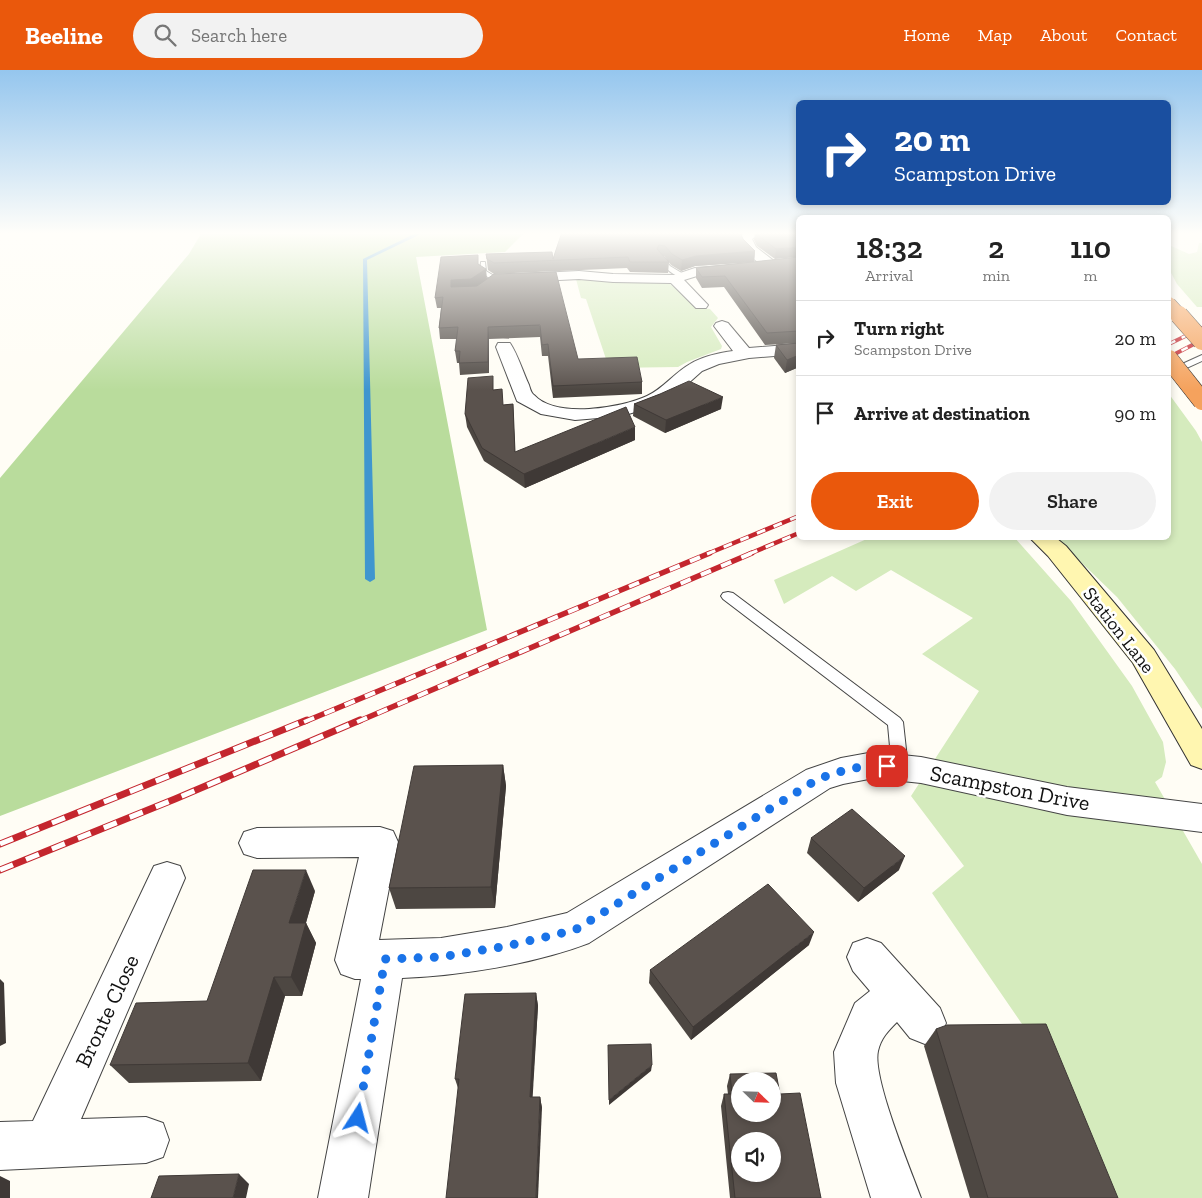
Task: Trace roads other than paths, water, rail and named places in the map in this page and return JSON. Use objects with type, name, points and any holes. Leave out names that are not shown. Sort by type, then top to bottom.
[{"type":"highway","points":[[1171,306],[1202,341]]},
{"type":"highway","points":[[1171,362],[1202,401]]},
{"type":"street","points":[[685,285],[702,305]]},
{"type":"street","points":[[722,326],[745,354]]},
{"type":"street","points":[[504,347],[510,354],[511,366],[520,383],[524,397],[547,410],[556,420],[634,407],[650,402],[664,395],[690,371],[700,365],[730,356],[796,349]]},
{"type":"street","name":"Station Lane","points":[[1044,540],[1056,551],[1144,656],[1202,756]]},
{"type":"street","name":"Scampston Drive","points":[[370,960],[441,957],[507,946],[575,930],[818,779],[841,771],[874,765],[922,770],[1066,801],[1202,818]]},
{"type":"street","points":[[257,843],[380,842],[370,960],[368,1055],[343,1198]]},
{"type":"street","name":"Bronte Close","points":[[47,1144],[168,878]]},
{"type":"street","points":[[867,957],[912,1008],[870,1018],[856,1052],[858,1083],[896,1198]]},
{"type":"street","points":[[0,1146],[146,1140]]},
{"type":"lane","points":[[475,293],[488,285]]},
{"type":"lane","points":[[1171,372],[1202,358]]},
{"type":"lane","points":[[728,596],[895,722],[900,768]]},
{"type":"waterway","points":[[365,285],[370,579]]},
{"type":"railway","points":[[1171,343],[1202,328]]},
{"type":"railway","points":[[1171,356],[1202,340]]},
{"type":"railway","points":[[707,554],[796,517]]},
{"type":"railway","points":[[749,554],[796,534]]},
{"type":"railway","points":[[304,722],[710,553]]},
{"type":"railway","points":[[357,722],[752,553]]},
{"type":"railway","points":[[0,844],[307,720]]},
{"type":"railway","points":[[0,870],[175,799],[360,720]]}]
